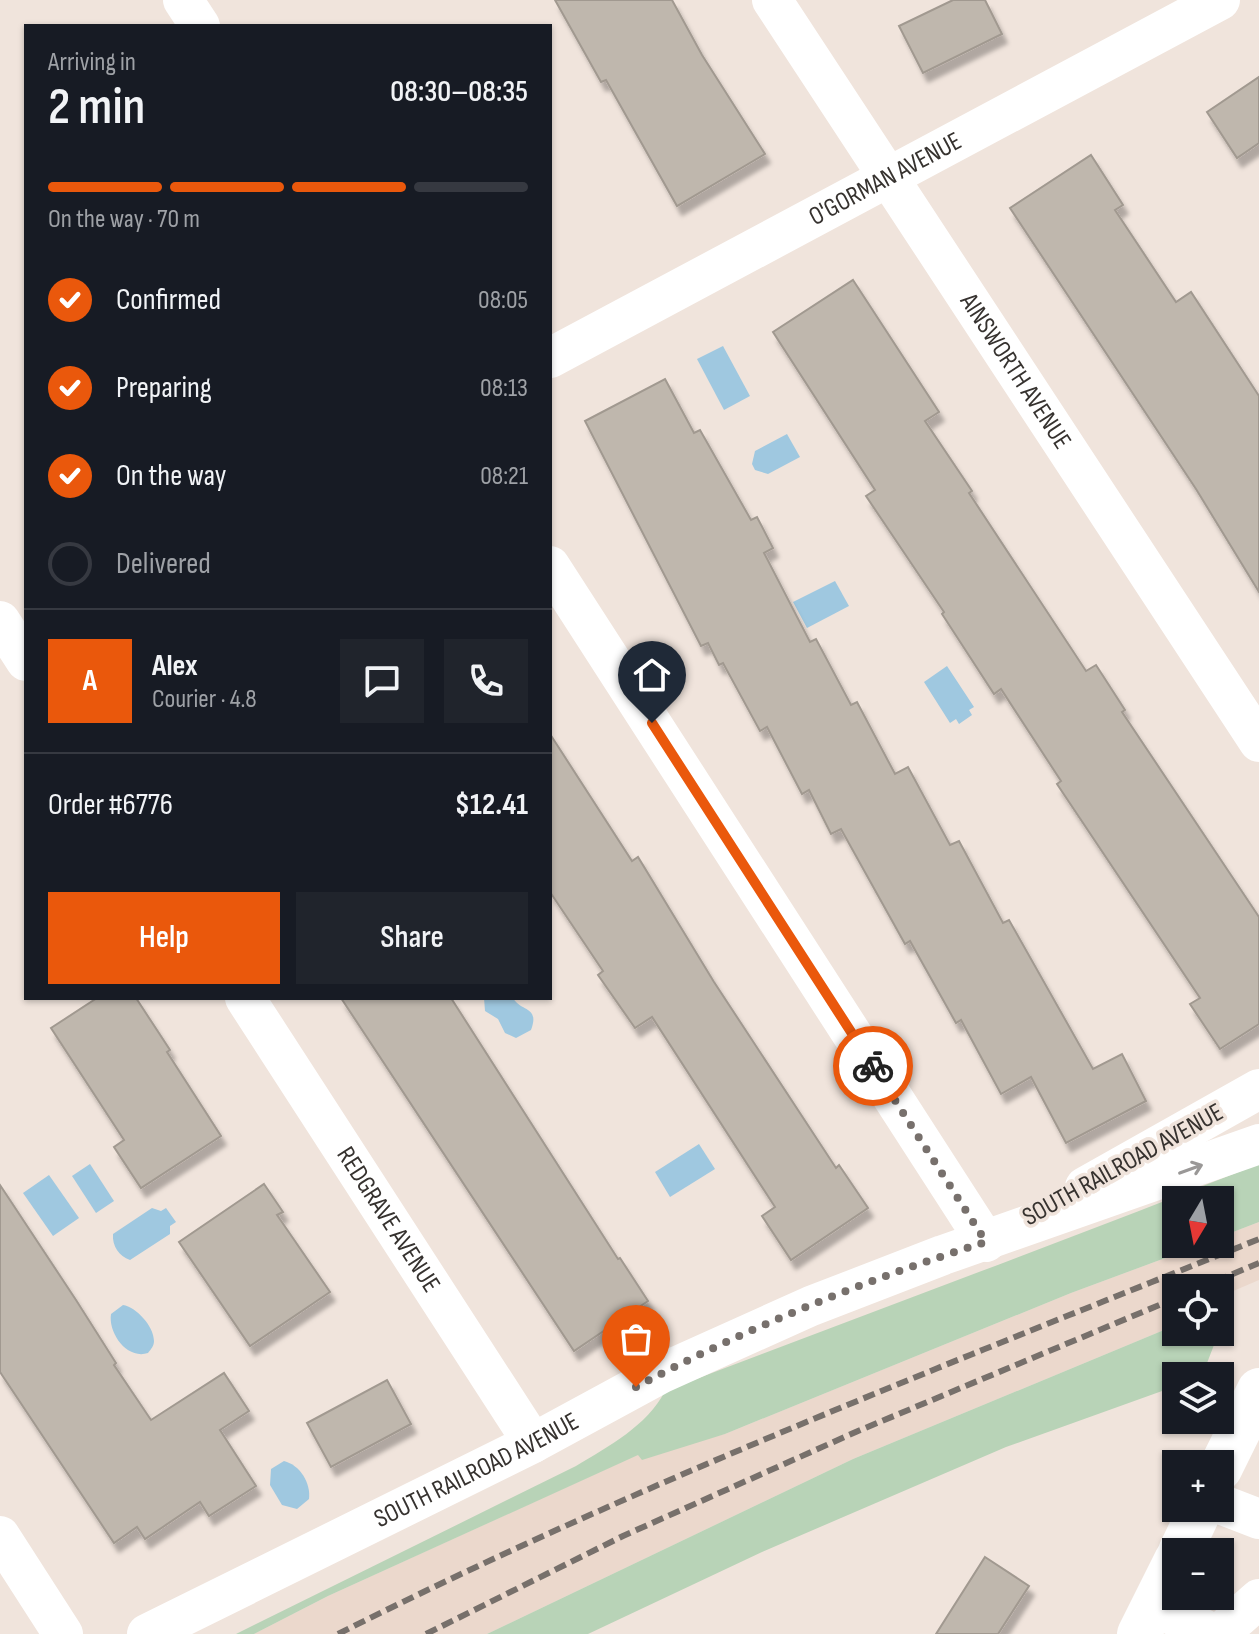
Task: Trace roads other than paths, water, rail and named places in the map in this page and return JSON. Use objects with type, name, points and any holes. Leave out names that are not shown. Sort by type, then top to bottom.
[{"type":"main road","points":[[1229,1450],[1259,1390]]},
{"type":"main road","points":[[1146,1620],[1162,1588]]},
{"type":"street","points":[[183,0],[199,24]]},
{"type":"street","name":"AINSWORTH AVENUE","points":[[772,0],[1259,742]]},
{"type":"street","name":"O'GORMAN AVENUE","points":[[552,357],[1220,0]]},
{"type":"street","points":[[552,569],[986,1242]]},
{"type":"street","name":"REDGRAVE AVENUE","points":[[246,1000],[533,1443]]},
{"type":"street","name":"SOUTH RAILROAD AVENUE","points":[[986,1242],[1259,1089]]},
{"type":"street","name":"SOUTH RAILROAD AVENUE","points":[[147,1634],[533,1443],[662,1373],[811,1306],[943,1255],[1259,1144]]},
{"type":"street","points":[[1234,1509],[1259,1519]]},
{"type":"street","points":[[0,1536],[63,1634]]},
{"type":"street","points":[[1146,1620],[1217,1634],[1259,1599]]},
{"type":"water","points":[[723,346],[750,396],[724,410],[697,359]]},
{"type":"water","points":[[787,434],[800,457],[768,474],[755,470],[752,464],[755,451]]},
{"type":"water","points":[[835,581],[849,606],[807,628],[793,602]]},
{"type":"water","points":[[947,666],[974,707],[969,710],[972,715],[959,724],[956,719],[950,723],[924,682]]},
{"type":"water","points":[[484,1000],[514,1000],[531,1013],[531,1030],[516,1038],[505,1033],[498,1019],[485,1011]]},
{"type":"water","points":[[699,1144],[715,1169],[670,1197],[655,1172]]},
{"type":"water","points":[[90,1164],[114,1201],[96,1213],[72,1176]]},
{"type":"water","points":[[49,1175],[79,1218],[53,1236],[23,1193]]},
{"type":"water","points":[[152,1208],[161,1211],[166,1208],[176,1222],[170,1226],[170,1234],[130,1260],[115,1246],[113,1234]]},
{"type":"water","points":[[123,1305],[139,1313],[151,1329],[154,1343],[148,1353],[133,1353],[116,1337],[111,1314]]},
{"type":"water","points":[[284,1461],[299,1471],[308,1487],[309,1499],[297,1509],[282,1505],[270,1485],[271,1469]]},
{"type":"railway","points":[[338,1634],[450,1579],[679,1476],[910,1379],[1259,1239]]},
{"type":"railway","points":[[1233,1274],[1259,1263]]},
{"type":"railway","points":[[426,1634],[623,1536],[858,1431],[1162,1304]]}]
